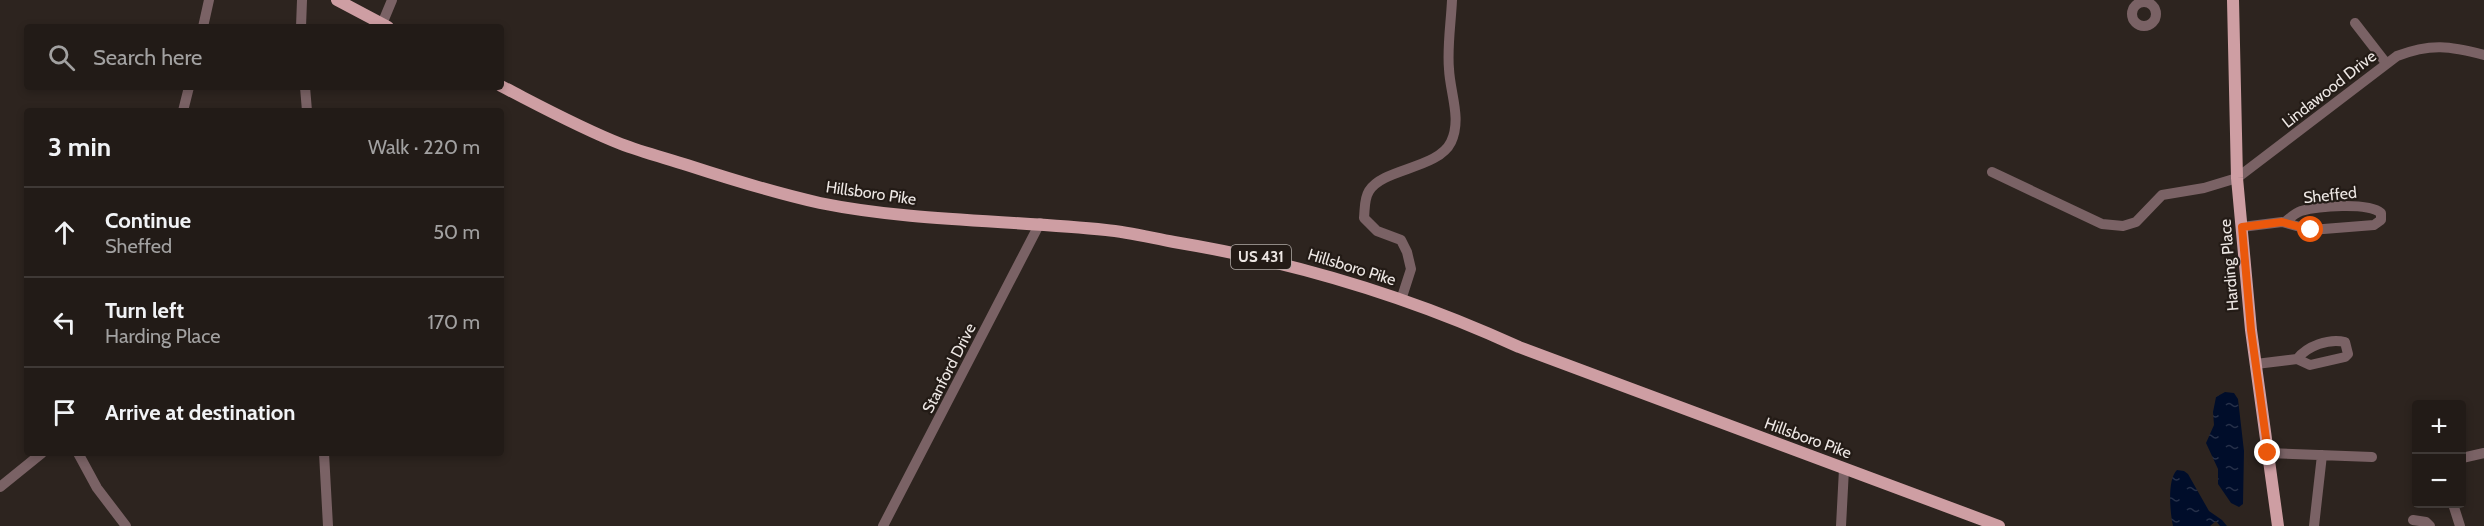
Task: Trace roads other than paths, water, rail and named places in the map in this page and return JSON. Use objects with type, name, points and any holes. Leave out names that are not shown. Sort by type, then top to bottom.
[{"type":"main road","points":[[338,0],[384,24]]},
{"type":"main road","name":"Harding Place","points":[[2233,0],[2237,178],[2256,364],[2278,526]]},
{"type":"main road","name":"Hillsboro Pike","points":[[504,87],[621,144],[727,178],[818,202],[876,213],[936,219],[1040,223],[1106,230],[1262,257],[1384,293],[1477,328],[1530,351],[1999,526]]},
{"type":"street","points":[[204,24],[209,0]]},
{"type":"street","points":[[301,24],[302,0]]},
{"type":"street","points":[[386,24],[392,0]]},
{"type":"street","points":[[1401,300],[1411,269],[1407,252],[1401,240],[1377,231],[1364,218],[1365,203],[1370,189],[1386,178],[1439,156],[1450,144],[1456,129],[1449,69],[1452,0]]},
{"type":"street","points":[[2355,23],[2386,63]]},
{"type":"street","name":"Lindawood Drive","points":[[2237,178],[2386,63],[2415,49],[2436,46],[2459,48],[2484,55]]},
{"type":"street","points":[[184,108],[188,90]]},
{"type":"street","points":[[305,90],[307,108]]},
{"type":"street","points":[[1992,172],[2102,224],[2123,226],[2136,222],[2162,195],[2204,188],[2237,178]]},
{"type":"street","name":"Sheffed","points":[[2242,227],[2285,222],[2300,211],[2356,205],[2375,208],[2381,213],[2381,220],[2374,225],[2311,230],[2301,229],[2285,222]]},
{"type":"street","name":"Stanford Drive","points":[[883,526],[1040,223]]},
{"type":"street","points":[[2256,364],[2297,358]]},
{"type":"street","points":[[2268,453],[2372,457]]},
{"type":"street","points":[[2466,457],[2484,453]]},
{"type":"street","points":[[2314,526],[2322,455]]},
{"type":"street","points":[[0,487],[38,456]]},
{"type":"street","points":[[80,456],[97,488],[126,526]]},
{"type":"street","points":[[324,456],[328,526]]},
{"type":"street","points":[[1841,526],[1844,469]]},
{"type":"street","points":[[2453,508],[2460,526]]},
{"type":"street","points":[[2413,520],[2426,522],[2430,526]]},
{"type":"water","points":[[2225,392],[2234,393],[2238,399],[2244,451],[2243,504],[2239,507],[2231,503],[2218,484],[2218,469],[2206,443],[2214,425],[2213,412],[2216,397]]},
{"type":"water","points":[[2177,470],[2188,474],[2209,511],[2227,526],[2220,526],[2216,521],[2210,526],[2173,526],[2170,505],[2171,488]]}]
